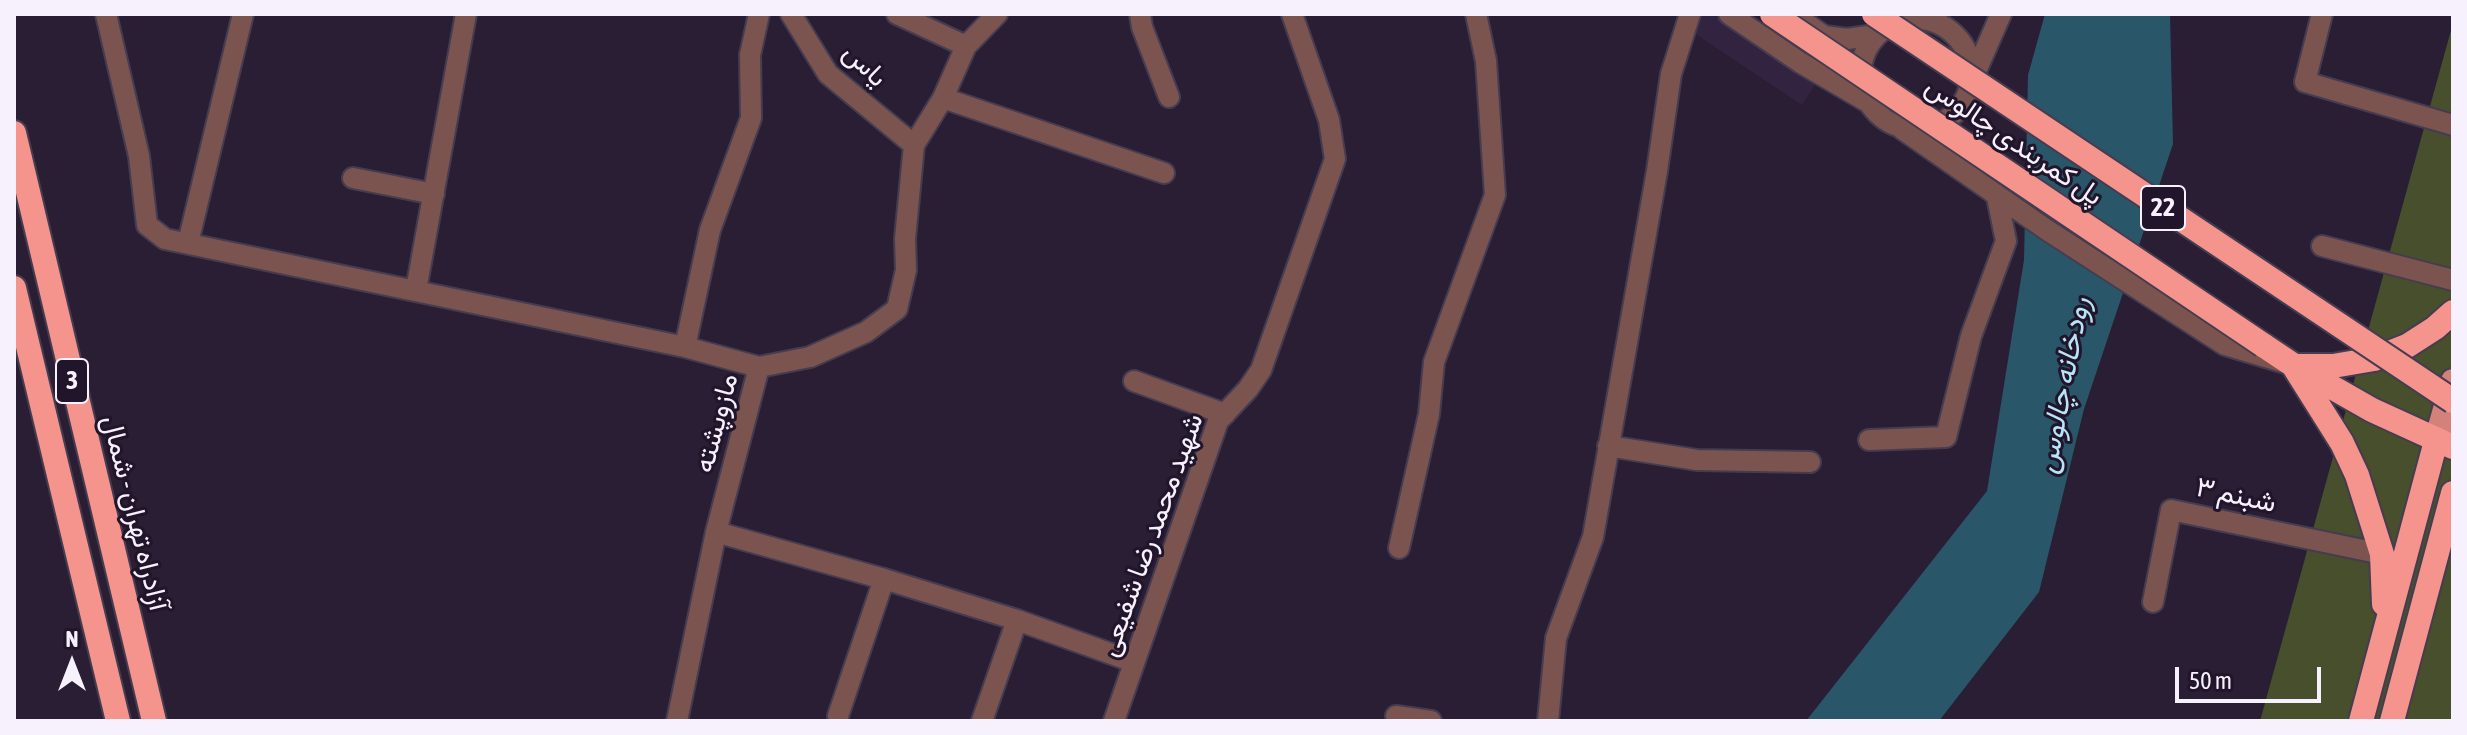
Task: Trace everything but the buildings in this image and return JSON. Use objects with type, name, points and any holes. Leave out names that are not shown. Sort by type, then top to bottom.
[{"type":"highway","name":"پل کمربندی چالوس","points":[[1772,14],[2293,365]]},
{"type":"highway","name":"22","points":[[1875,25],[2453,401]]},
{"type":"highway","name":"آزادراه تهران - شمال","points":[[14,133],[154,721]]},
{"type":"highway","name":"3","points":[[14,288],[118,721]]},
{"type":"highway","points":[[2293,365],[2333,366],[2374,359],[2407,346],[2453,312]]},
{"type":"highway","name":"22","points":[[2293,365],[2372,410],[2444,444]]},
{"type":"highway","points":[[2293,365],[2342,443],[2357,475],[2382,554],[2386,627]]},
{"type":"highway","points":[[2361,721],[2386,627],[2444,444]]},
{"type":"highway","points":[[2392,721],[2453,493]]},
{"type":"main road","points":[[2444,444],[2453,381]]},
{"type":"street","points":[[106,14],[139,156],[147,225],[165,239],[685,347],[759,367]]},
{"type":"street","points":[[188,243],[243,14]]},
{"type":"street","points":[[416,290],[466,14]]},
{"type":"street","points":[[685,347],[710,230],[751,118],[750,55],[759,14]]},
{"type":"street","name":"یاس","points":[[791,14],[828,74],[914,145]]},
{"type":"street","points":[[897,14],[966,46]]},
{"type":"street","name":"مازوپشته","points":[[677,721],[716,532],[759,367],[810,357],[866,332],[897,309],[906,270],[905,239],[914,145],[943,98],[966,46],[997,14]]},
{"type":"street","points":[[1140,14],[1169,97]]},
{"type":"street","name":"شهید محمد رضا شفیعی","points":[[1114,721],[1218,421],[1261,370],[1335,159],[1329,120],[1292,14]]},
{"type":"street","points":[[1399,548],[1429,414],[1434,362],[1495,195],[1486,61],[1476,14]]},
{"type":"street","points":[[1548,721],[1556,638],[1593,537],[1671,74],[1690,14]]},
{"type":"street","points":[[1729,14],[1801,63],[1866,101],[1881,118],[1902,129],[1997,197],[2225,345],[2293,365]]},
{"type":"street","points":[[1792,14],[1824,36],[1847,39],[1875,25],[1923,16],[1959,38],[1970,59],[1971,82]]},
{"type":"street","points":[[1902,129],[1925,129],[1947,120],[1963,104],[2001,14]]},
{"type":"street","points":[[2322,14],[2305,82],[2453,125]]},
{"type":"street","points":[[1866,101],[1860,78],[1863,55],[1875,25]]},
{"type":"street","points":[[1801,63],[1813,66],[1824,60],[1828,48],[1824,36]]},
{"type":"street","points":[[943,98],[1164,173]]},
{"type":"street","points":[[353,178],[434,194]]},
{"type":"street","points":[[1869,440],[1946,437],[1971,336],[2006,241],[1997,197]]},
{"type":"street","points":[[2322,246],[2453,280]]},
{"type":"street","points":[[1134,381],[1225,414]]},
{"type":"street","points":[[1608,446],[1697,460],[1810,462]]},
{"type":"street","name":"شبنم ۳","points":[[2153,602],[2171,510],[2382,554]]},
{"type":"street","points":[[716,532],[1017,620],[1134,662]]},
{"type":"street","points":[[838,716],[884,579]]},
{"type":"street","points":[[982,721],[1017,620]]},
{"type":"street","points":[[1396,716],[1431,721]]},
{"type":"shaded area","points":[[1703,14],[1712,14],[1816,83],[1802,105],[1691,31]]},
{"type":"green space","points":[[2453,23],[2453,721],[2260,721]]},
{"type":"water","name":"رودخانه چالوس","points":[[2045,14],[2170,14],[2173,144],[2084,409],[2039,592],[1939,721],[1806,721],[1987,491],[2024,260],[2028,75]]}]
